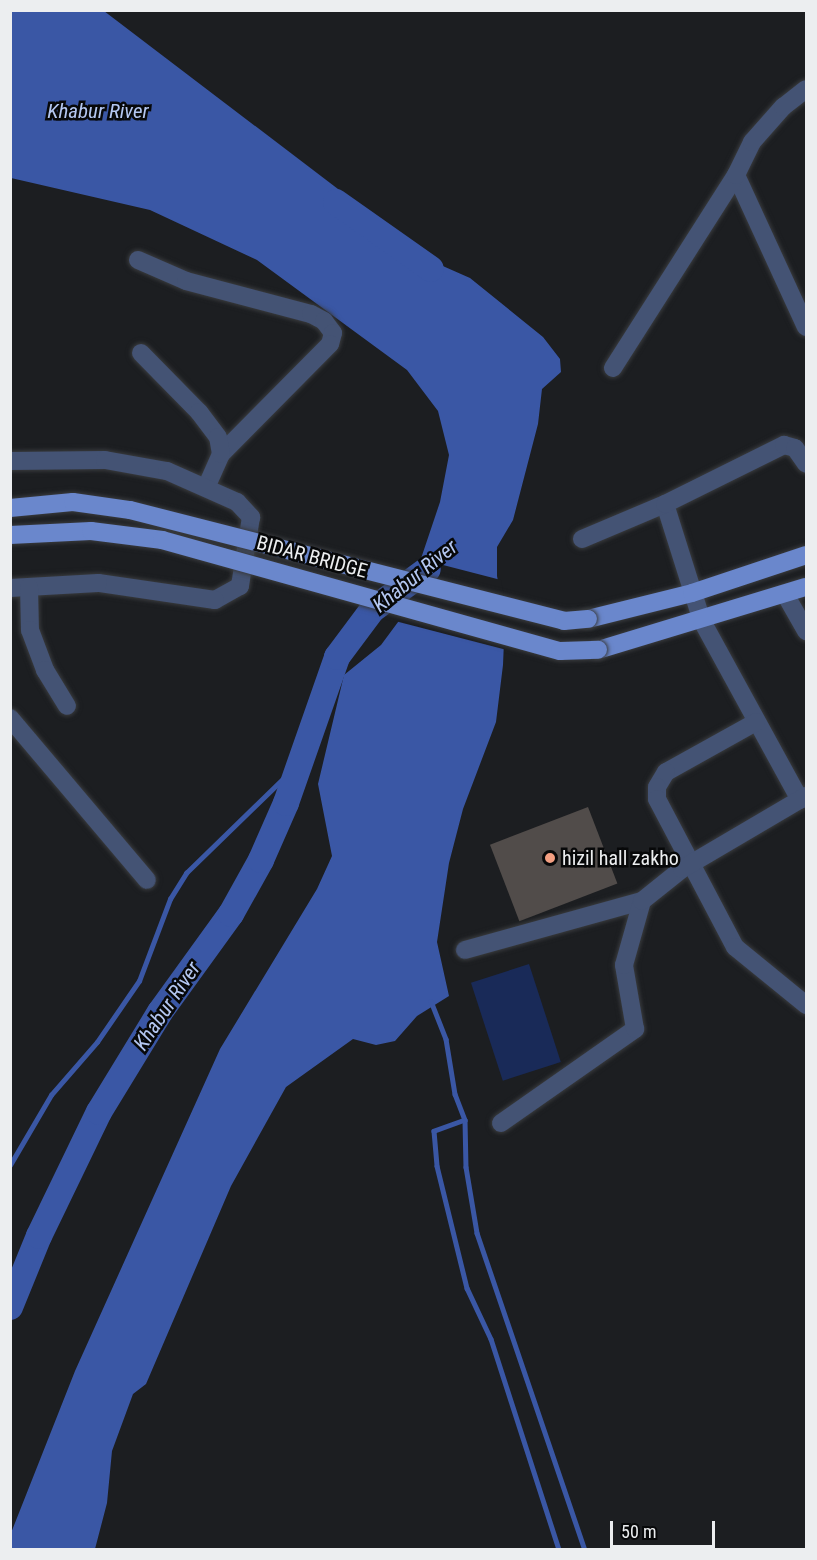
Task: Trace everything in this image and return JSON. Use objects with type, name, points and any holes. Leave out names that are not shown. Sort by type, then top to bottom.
[{"type":"main road","name":"BIDAR BRIDGE","points":[[10,508],[73,502],[130,510],[564,621],[588,619],[692,593],[807,555]]},
{"type":"main road","name":"BIDAR BRIDGE","points":[[10,535],[91,531],[162,540],[560,651],[598,650],[702,621],[807,587]]},
{"type":"street","points":[[613,368],[736,175],[752,142],[769,120],[807,89]]},
{"type":"street","points":[[736,175],[807,327]]},
{"type":"street","points":[[138,260],[186,281],[311,315],[324,321],[333,333],[330,344],[222,454],[206,488]]},
{"type":"street","points":[[141,353],[199,412],[219,437],[222,454]]},
{"type":"street","points":[[582,539],[665,504],[790,444],[807,464]]},
{"type":"street","points":[[10,461],[105,460],[167,471],[237,502],[251,516],[240,586],[229,595],[204,601],[98,583],[10,588]]},
{"type":"street","points":[[465,950],[642,901],[693,862],[803,798],[756,722],[702,621],[665,504]]},
{"type":"street","points":[[29,587],[30,630],[45,670],[67,706]]},
{"type":"street","points":[[785,594],[807,631]]},
{"type":"street","points":[[10,718],[147,880]]},
{"type":"street","points":[[756,722],[666,772],[657,787],[657,799],[693,862],[735,947],[807,1005]]},
{"type":"street","points":[[501,1123],[635,1029],[624,965],[642,901]]},
{"type":"shaded area","points":[[529,964],[561,1062],[503,1081],[471,983]]},
{"type":"water","name":"Khabur River","points":[[11,11],[104,11],[359,205],[368,233],[470,278],[543,337],[560,359],[561,372],[542,389],[538,424],[513,520],[497,547],[497,576],[505,617],[503,665],[496,722],[463,809],[449,863],[437,942],[449,996],[417,1016],[395,1041],[376,1045],[353,1039],[286,1087],[231,1186],[146,1384],[133,1394],[112,1451],[107,1503],[95,1549],[11,1549],[11,1533],[75,1371],[220,1049],[317,889],[332,856],[318,784],[344,675],[381,645],[401,618],[440,502],[449,455],[438,411],[407,370],[257,260],[150,210],[11,178]]},
{"type":"pier","points":[[416,558],[501,580],[508,617],[507,650],[395,621]]},
{"type":"building","name":"hizil hall zakho","points":[[588,807],[617,884],[519,921],[490,845]]},
{"type":"waterway","name":"Khabur River","points":[[336,202],[431,269]]},
{"type":"waterway","name":"Khabur River","points":[[10,1307],[39,1236],[99,1112],[160,1012],[231,914],[261,860],[286,803],[337,657],[372,610],[428,569]]},
{"type":"waterway","points":[[10,1165],[51,1095],[97,1042],[139,981],[170,899],[186,873],[301,761]]},
{"type":"waterway","points":[[431,1001],[446,1039],[455,1094],[465,1120],[466,1167],[477,1233],[585,1550]]},
{"type":"waterway","points":[[465,1120],[434,1131],[437,1166],[467,1288],[491,1339],[559,1550]]},
{"type":"place","name":"hizil hall zakho","points":[[550,858]]}]
